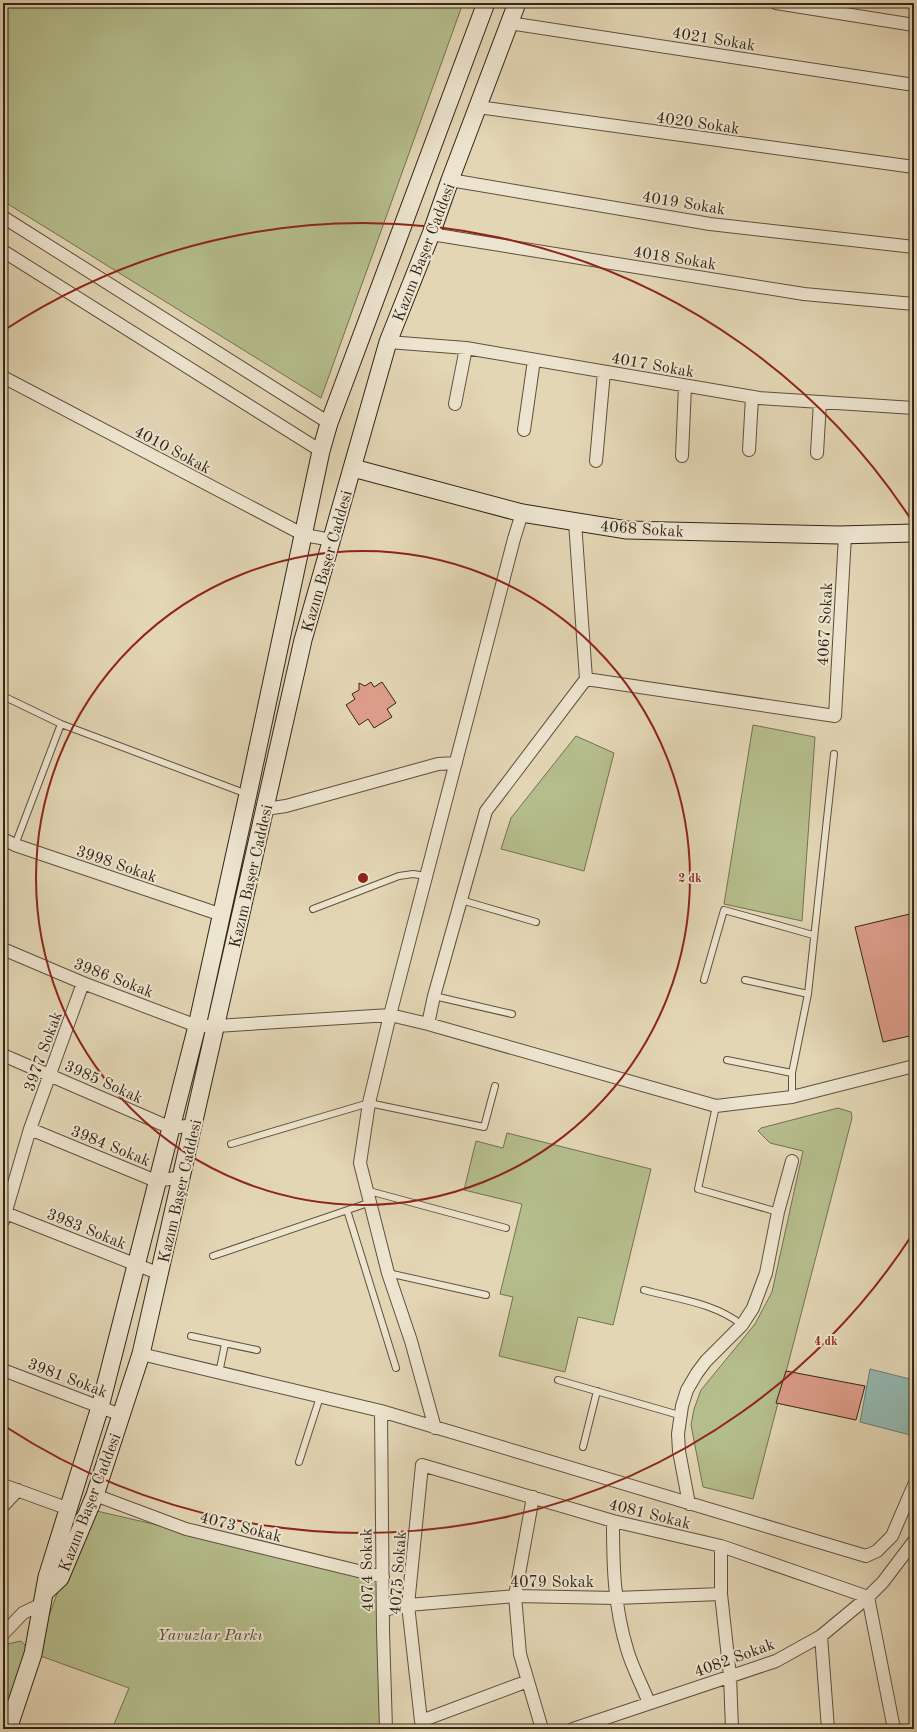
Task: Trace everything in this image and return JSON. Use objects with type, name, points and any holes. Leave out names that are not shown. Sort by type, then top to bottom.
[{"type":"main road","name":"Kazım Başer Caddesi","points":[[8,1729],[33,1654],[47,1576],[100,1407],[137,1265],[156,1181],[197,1026],[321,451],[329,423],[486,3]]},
{"type":"main road","name":"Kazım Başer Caddesi","points":[[43,1598],[60,1578],[95,1495],[142,1354],[303,640],[388,342],[431,234],[517,3]]},
{"type":"main road","name":"4068 Sokak","points":[[353,468],[522,513],[627,530],[846,535],[914,534]]},
{"type":"street","points":[[776,3],[914,25]]},
{"type":"street","name":"4021 Sokak","points":[[509,23],[914,85]]},
{"type":"street","name":"4020 Sokak","points":[[478,107],[914,167]]},
{"type":"street","name":"4019 Sokak","points":[[450,180],[710,224],[914,246]]},
{"type":"street","points":[[3,217],[329,423]]},
{"type":"street","name":"4018 Sokak","points":[[431,234],[804,294],[914,304]]},
{"type":"street","points":[[3,251],[321,451]]},
{"type":"street","name":"4017 Sokak","points":[[388,342],[466,348],[752,397],[914,408]]},
{"type":"street","points":[[455,404],[466,348]]},
{"type":"street","points":[[524,430],[534,360]]},
{"type":"street","points":[[596,461],[604,372]]},
{"type":"street","name":"4010 Sokak","points":[[3,377],[304,535],[332,540]]},
{"type":"street","points":[[682,456],[685,386]]},
{"type":"street","points":[[749,450],[752,397]]},
{"type":"street","points":[[817,453],[820,402]]},
{"type":"street","points":[[435,1428],[411,1341],[388,1273],[370,1196],[360,1163],[369,1103],[390,1015],[522,513]]},
{"type":"street","points":[[428,1024],[434,996],[486,811],[586,679],[575,522]]},
{"type":"street","name":"4067 Sokak","points":[[586,679],[835,716],[846,535]]},
{"type":"street","points":[[265,808],[286,806],[438,764],[456,763]]},
{"type":"street","name":"3998 Sokak","points":[[3,839],[15,845],[222,915]]},
{"type":"street","name":"3986 Sokak","points":[[3,949],[83,983],[197,1026],[390,1015],[428,1024],[716,1106]]},
{"type":"street","name":"3977 Sokak","points":[[4,1215],[30,1129],[83,983]]},
{"type":"street","name":"3985 Sokak","points":[[3,1054],[171,1128]]},
{"type":"street","points":[[716,1106],[792,1097],[914,1066]]},
{"type":"street","points":[[171,1128],[194,1125]]},
{"type":"street","name":"3984 Sokak","points":[[30,1129],[156,1181],[182,1177]]},
{"type":"street","points":[[689,1504],[679,1451],[679,1415],[687,1390],[697,1373],[706,1361],[742,1325],[753,1308],[762,1284],[778,1212],[792,1161]]},
{"type":"street","name":"3983 Sokak","points":[[4,1215],[160,1274]]},
{"type":"street","points":[[142,1354],[381,1411],[866,1556],[877,1551],[892,1536],[914,1484]]},
{"type":"street","name":"3981 Sokak","points":[[3,1370],[121,1415]]},
{"type":"street","name":"4074 Sokak","points":[[381,1411],[382,1577],[386,1729]]},
{"type":"street","name":"4081 Sokak","points":[[422,1465],[614,1521],[721,1546],[868,1597]]},
{"type":"street","name":"4075 Sokak","points":[[422,1465],[408,1605],[422,1725]]},
{"type":"street","points":[[3,1485],[68,1509]]},
{"type":"street","points":[[3,1506],[18,1490]]},
{"type":"street","name":"4073 Sokak","points":[[95,1495],[186,1529],[382,1577]]},
{"type":"street","points":[[533,1497],[515,1596],[520,1654],[542,1729]]},
{"type":"street","points":[[614,1521],[613,1561],[617,1611],[627,1651],[649,1703]]},
{"type":"street","name":"4082 Sokak","points":[[573,1729],[776,1661],[820,1636],[868,1597],[883,1582],[914,1541]]},
{"type":"street","points":[[721,1546],[721,1594],[730,1676],[732,1729]]},
{"type":"street","name":"4079 Sokak","points":[[383,1610],[408,1605],[515,1596],[616,1598],[721,1594]]},
{"type":"street","points":[[868,1597],[894,1729]]},
{"type":"street","points":[[3,1634],[24,1613],[43,1598]]},
{"type":"street","points":[[820,1636],[828,1729]]},
{"type":"street","points":[[422,1725],[528,1681]]},
{"type":"lane","points":[[3,696],[61,724],[248,794]]},
{"type":"lane","points":[[15,845],[61,724]]},
{"type":"lane","points":[[792,1097],[792,1073],[808,994],[813,935],[834,754]]},
{"type":"lane","points":[[313,908],[399,876],[413,874],[426,876]]},
{"type":"lane","points":[[461,900],[536,922]]},
{"type":"lane","points":[[704,980],[724,910],[813,935]]},
{"type":"lane","points":[[745,980],[808,994]]},
{"type":"lane","points":[[434,996],[512,1014]]},
{"type":"lane","points":[[726,1060],[792,1073]]},
{"type":"lane","points":[[231,1144],[369,1103],[484,1127],[495,1086]]},
{"type":"lane","points":[[716,1106],[698,1189],[778,1212]]},
{"type":"lane","points":[[214,1256],[347,1210],[370,1196],[506,1228]]},
{"type":"lane","points":[[347,1210],[396,1368]]},
{"type":"lane","points":[[388,1273],[486,1295]]},
{"type":"lane","points":[[644,1290],[716,1309],[734,1318],[742,1325]]},
{"type":"lane","points":[[190,1336],[257,1350]]},
{"type":"lane","points":[[219,1373],[225,1344]]},
{"type":"lane","points":[[558,1380],[679,1415]]},
{"type":"lane","points":[[583,1447],[597,1391]]},
{"type":"lane","points":[[299,1462],[320,1397]]},
{"type":"green space","points":[[3,3],[463,3],[321,398],[3,201]]},
{"type":"green space","points":[[753,725],[815,737],[802,921],[724,904]]},
{"type":"green space","points":[[576,736],[614,753],[584,871],[501,849],[511,818]]},
{"type":"green space","points":[[838,1108],[851,1112],[852,1118],[753,1499],[703,1487],[691,1425],[694,1409],[701,1390],[755,1324],[772,1292],[803,1151],[770,1143],[758,1131],[761,1128]]},
{"type":"green space","points":[[507,1133],[651,1169],[613,1325],[578,1317],[565,1372],[499,1356],[513,1297],[500,1294],[522,1204],[464,1190],[476,1141],[503,1148]]},
{"type":"green space","name":"Yavuzlar Parkı","points":[[88,1509],[383,1577],[387,1729],[112,1729],[129,1688],[35,1654]]},
{"type":"green space","points":[[21,1641],[26,1646],[26,1654],[3,1722],[3,1645]]},
{"type":"water","points":[[870,1369],[914,1380],[914,1436],[860,1422]]},
{"type":"building","points":[[371,682],[374,687],[382,682],[396,703],[387,709],[392,717],[374,728],[368,719],[359,725],[346,705],[355,699],[352,694],[359,690],[359,683],[365,686]]},
{"type":"building","points":[[914,913],[914,1035],[883,1042],[855,927]]},
{"type":"building","points":[[786,1371],[865,1386],[856,1420],[776,1403]]}]
